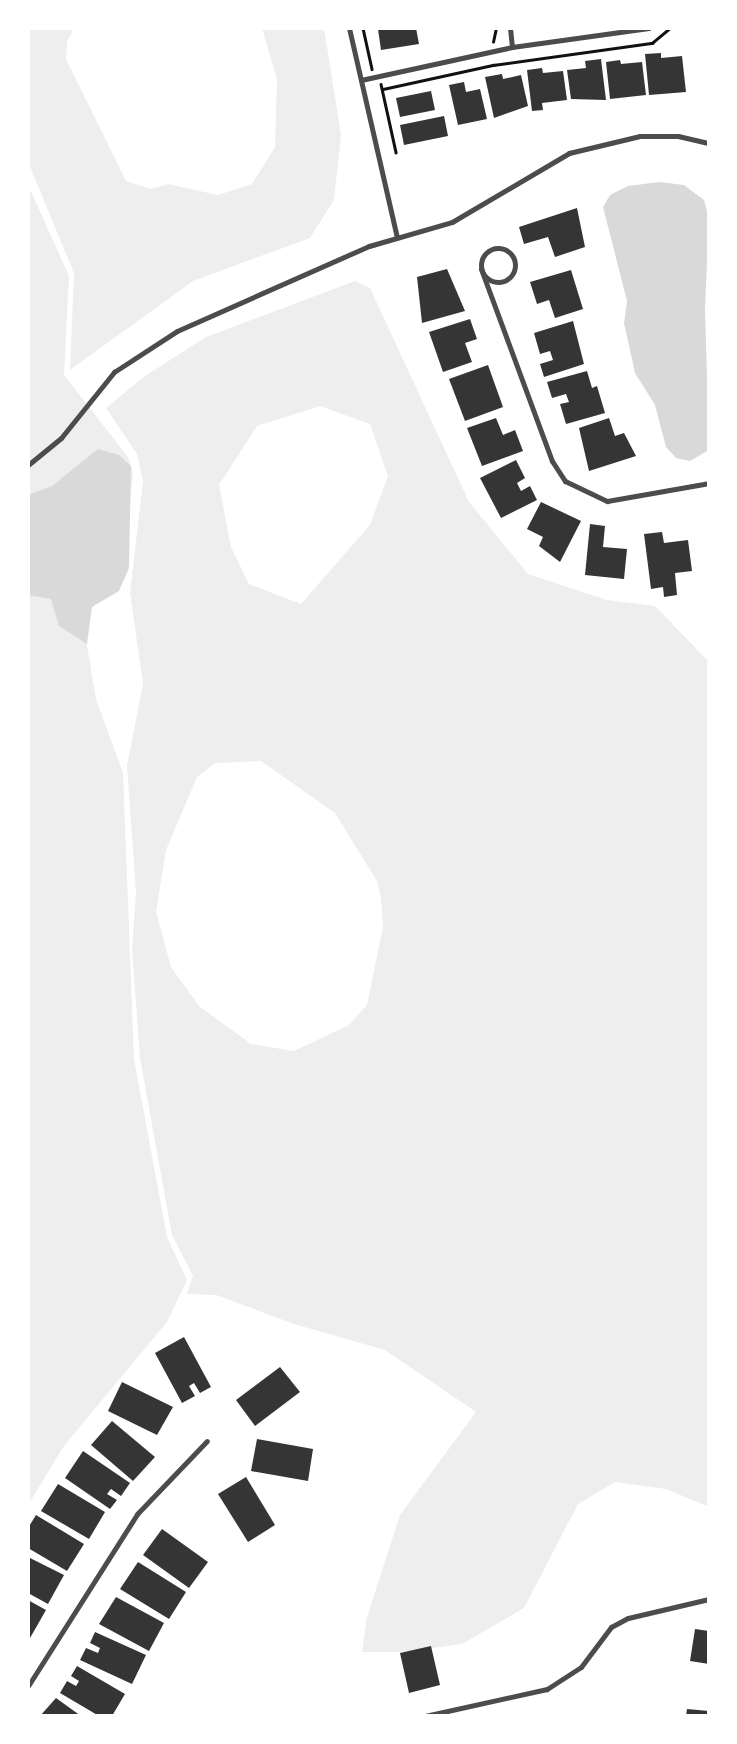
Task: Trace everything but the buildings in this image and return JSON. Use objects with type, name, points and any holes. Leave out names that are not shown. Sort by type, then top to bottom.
[{"type":"street","points":[[349,28],[397,238]]},
{"type":"street","points":[[510,28],[512,47]]},
{"type":"street","points":[[361,80],[512,47],[649,28]]},
{"type":"street","points":[[28,465],[61,438],[114,372],[155,342],[397,238],[482,208],[569,153],[640,136],[678,136],[709,143]]},
{"type":"street","points":[[481,270],[493,282],[505,281],[514,272],[514,260],[507,251],[491,250],[482,258],[481,270],[552,461],[565,481],[607,501],[709,483]]},
{"type":"street","points":[[28,1686],[129,1524],[207,1441]]},
{"type":"street","points":[[425,1716],[547,1689],[581,1667],[611,1627],[628,1618],[709,1599]]},
{"type":"street","points":[[464,1708],[466,1716]]},
{"type":"street","points":[[350,1716],[359,1716]]},
{"type":"path","points":[[363,28],[383,89],[396,152]]},
{"type":"path","points":[[495,51],[496,28]]},
{"type":"path","points":[[383,89],[493,65],[652,43],[670,28]]},
{"type":"shaded area","points":[[28,28],[74,28],[67,42],[66,59],[126,181],[151,189],[168,184],[218,195],[252,184],[275,147],[277,80],[262,28],[324,28],[341,135],[334,200],[310,238],[193,281],[70,370],[74,273],[28,162]]},
{"type":"shaded area","points":[[659,182],[684,185],[704,200],[709,218],[705,308],[709,450],[690,461],[676,458],[666,447],[655,405],[635,373],[624,323],[627,301],[603,207],[610,195],[628,186]]},
{"type":"shaded area","points":[[28,185],[69,276],[64,375],[128,457],[133,473],[124,557],[80,603],[96,699],[123,773],[134,1059],[167,1237],[187,1280],[167,1322],[64,1446],[28,1505]]},
{"type":"shaded area","points":[[355,281],[370,288],[469,502],[528,574],[607,600],[655,606],[709,662],[709,1507],[666,1489],[615,1482],[578,1504],[524,1608],[462,1644],[403,1652],[362,1652],[367,1617],[400,1515],[476,1412],[385,1350],[294,1324],[216,1295],[187,1294],[193,1276],[172,1235],[140,1058],[132,949],[136,892],[127,766],[143,683],[130,593],[143,481],[137,454],[106,408],[142,378],[206,337]],"holes":[[[320,406],[370,424],[388,476],[370,525],[301,604],[249,584],[231,547],[219,485],[257,426]],[[261,761],[335,813],[377,881],[381,899],[383,927],[367,1005],[349,1025],[294,1051],[251,1044],[199,1006],[171,967],[156,912],[166,850],[197,777],[215,763]]]},
{"type":"shaded area","points":[[98,449],[119,455],[131,466],[129,568],[119,591],[92,607],[87,644],[59,626],[51,599],[28,595],[28,495],[52,486]]}]
